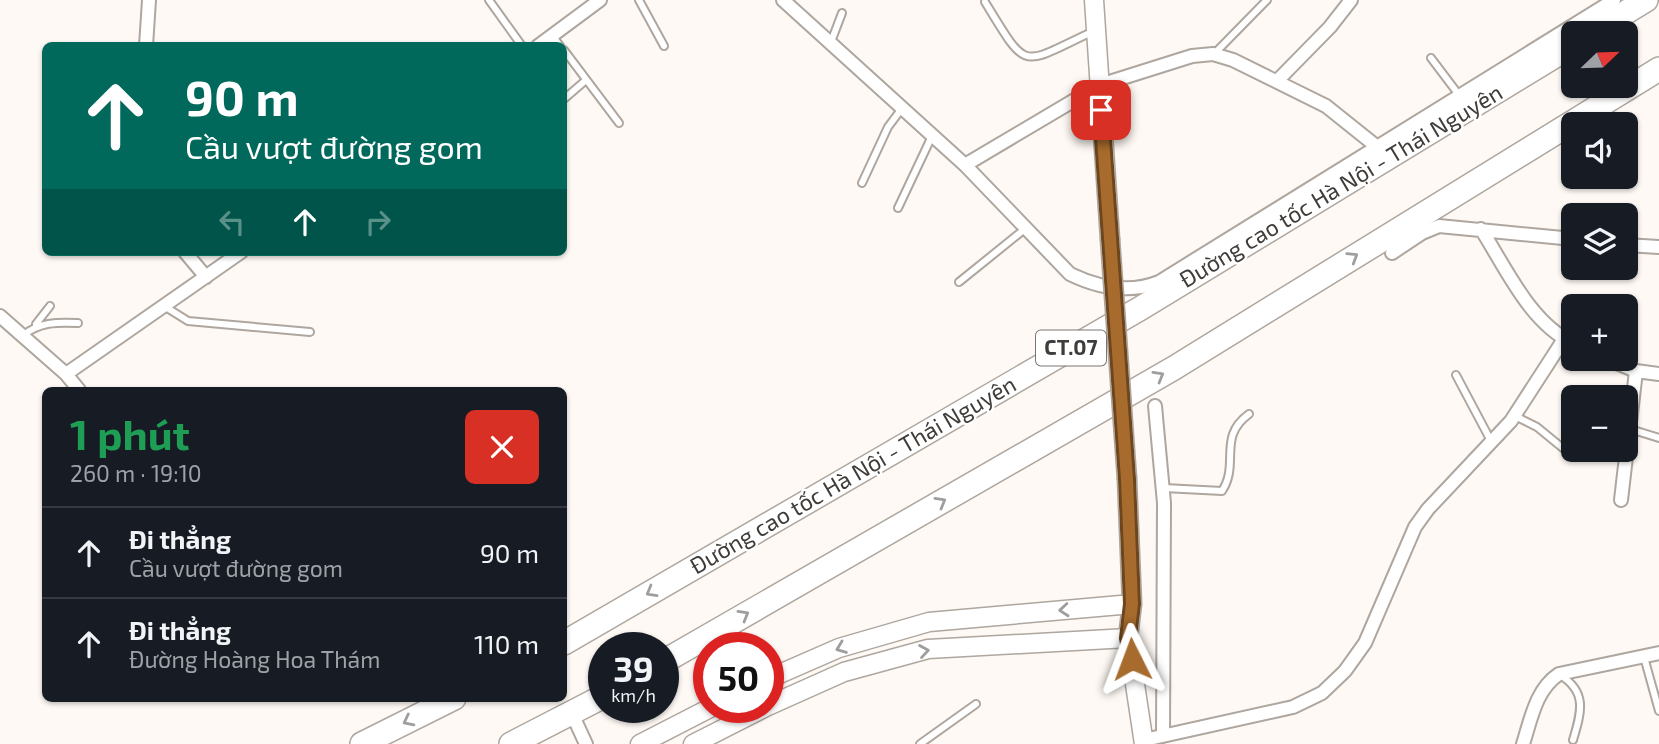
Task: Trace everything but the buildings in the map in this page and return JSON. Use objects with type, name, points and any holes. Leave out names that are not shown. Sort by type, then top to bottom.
[{"type":"highway","points":[[1612,21],[1646,0]]},
{"type":"highway","name":"Đường cao tốc Hà Nội - Thái Nguyên","points":[[567,641],[1141,308],[1561,52]]},
{"type":"highway","points":[[679,653],[1174,368],[1659,69]]},
{"type":"highway","points":[[362,744],[446,702]]},
{"type":"highway","points":[[511,744],[588,704]]},
{"type":"street","points":[[146,42],[149,0]]},
{"type":"street","points":[[560,42],[600,0]]},
{"type":"street","points":[[783,0],[965,164],[1070,274],[1091,284],[1144,288],[1160,282],[1614,0]]},
{"type":"street","points":[[1094,0],[1127,479],[1132,604],[1128,638],[1144,742],[1293,707],[1322,693],[1345,671],[1366,643],[1415,527],[1515,416],[1561,352]]},
{"type":"street","points":[[1278,80],[1330,27],[1351,0]]},
{"type":"street","points":[[965,164],[1100,85],[1192,56],[1213,54],[1278,80],[1343,117],[1376,146]]},
{"type":"street","points":[[1392,253],[1422,233],[1439,226],[1561,238]]},
{"type":"street","points":[[1481,229],[1523,296],[1561,333]]},
{"type":"street","points":[[1638,246],[1659,247]]},
{"type":"street","points":[[188,256],[206,277]]},
{"type":"street","points":[[66,374],[235,256]]},
{"type":"street","points":[[0,316],[66,374],[77,387]]},
{"type":"street","points":[[1638,370],[1659,374]]},
{"type":"street","points":[[1155,406],[1164,488],[1163,736]]},
{"type":"street","points":[[1620,500],[1625,462]]},
{"type":"street","points":[[784,673],[852,643],[929,622],[1132,604]]},
{"type":"street","points":[[784,699],[844,672],[928,649],[1128,638]]},
{"type":"street","points":[[1523,744],[1538,698],[1550,679],[1559,674],[1659,653]]},
{"type":"street","points":[[640,744],[693,717]]},
{"type":"street","points":[[574,718],[586,744]]},
{"type":"street","points":[[693,744],[735,723]]},
{"type":"lane","points":[[489,0],[519,42]]},
{"type":"lane","points":[[639,0],[664,46]]},
{"type":"lane","points":[[1213,54],[1267,0]]},
{"type":"lane","points":[[985,2],[1014,50],[1024,58],[1035,58],[1097,30]]},
{"type":"lane","points":[[831,42],[842,13]]},
{"type":"lane","points":[[567,54],[619,123]]},
{"type":"lane","points":[[1431,58],[1459,95]]},
{"type":"lane","points":[[567,96],[586,80]]},
{"type":"lane","points":[[862,183],[888,127],[903,107]]},
{"type":"lane","points":[[898,208],[933,135]]},
{"type":"lane","points":[[959,282],[1026,228]]},
{"type":"lane","points":[[22,336],[50,306]]},
{"type":"lane","points":[[164,306],[188,321],[310,332]]},
{"type":"lane","points":[[34,326],[78,323]]},
{"type":"lane","points":[[1456,375],[1491,442]]},
{"type":"lane","points":[[1164,488],[1222,491],[1229,470],[1230,439],[1234,430],[1250,415]]},
{"type":"lane","points":[[1515,416],[1537,427],[1561,447]]},
{"type":"lane","points":[[1638,431],[1659,438]]},
{"type":"lane","points":[[1644,657],[1659,711]]},
{"type":"lane","points":[[1559,674],[1577,691],[1582,701],[1573,740]]},
{"type":"lane","points":[[920,744],[976,704]]},
{"type":"route","points":[[1101,110],[1127,479],[1132,604],[1128,638],[1132,659]]}]
